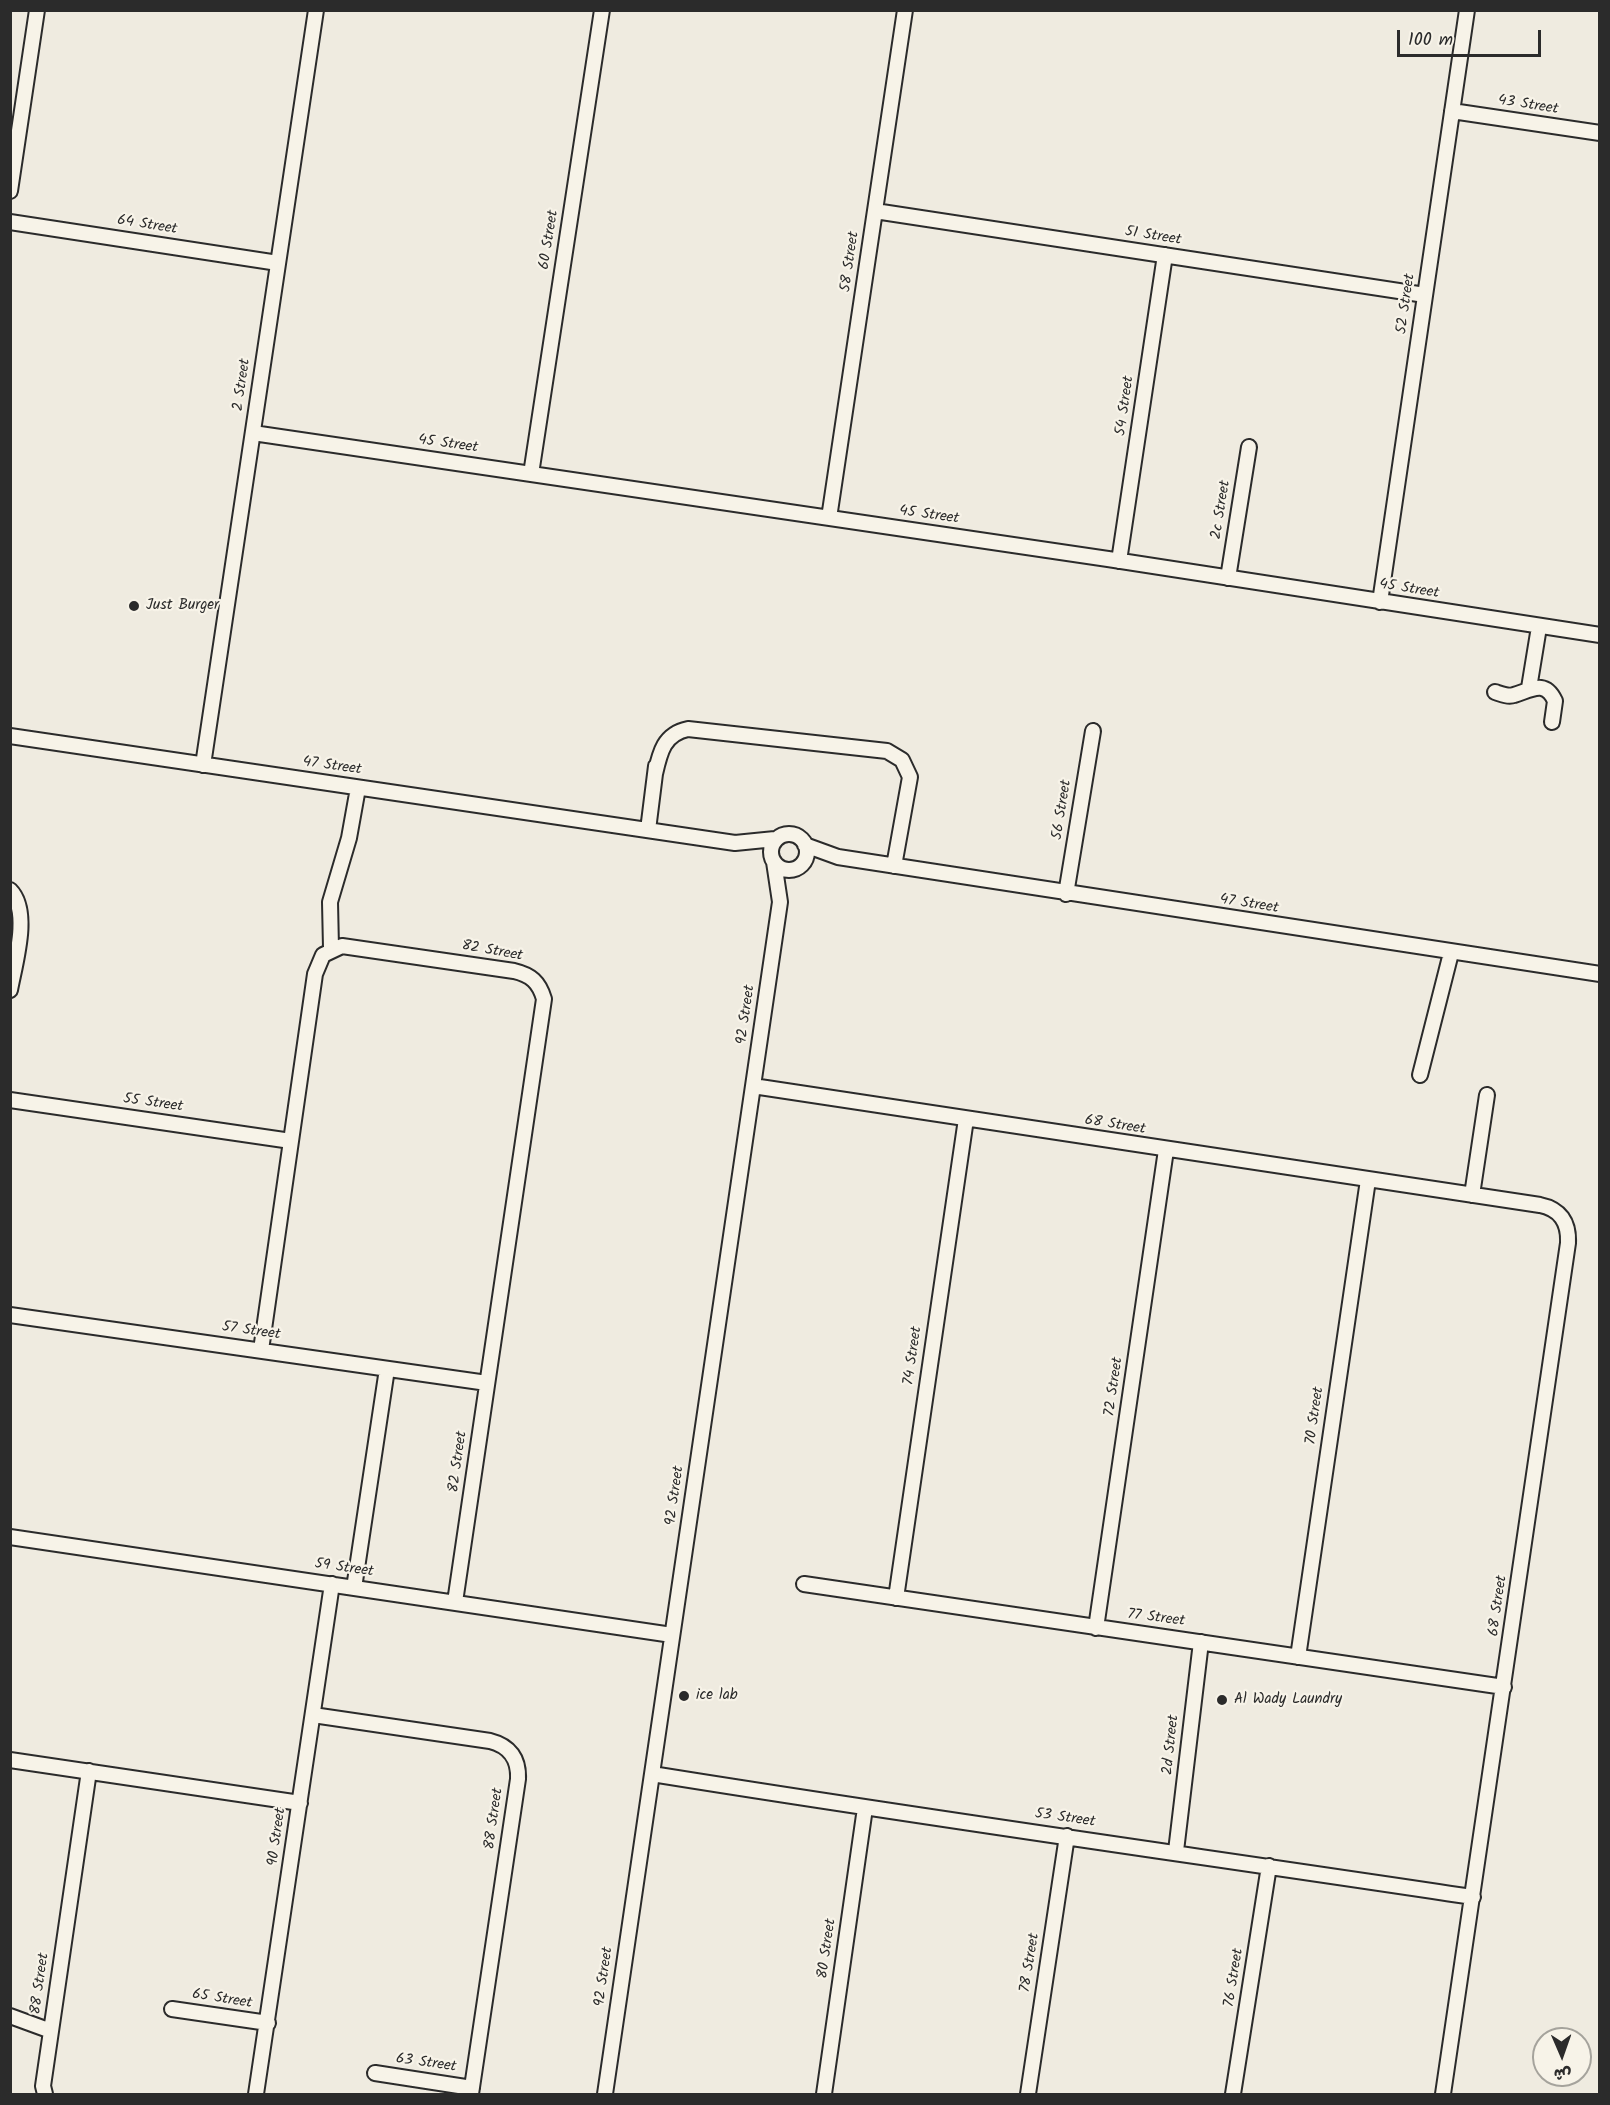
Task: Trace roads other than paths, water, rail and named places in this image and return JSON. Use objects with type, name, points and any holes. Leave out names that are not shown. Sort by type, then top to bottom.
[{"type":"street","points":[[10,191],[37,10]]},
{"type":"street","name":"2 Street","points":[[203,765],[316,10]]},
{"type":"street","name":"60 Street","points":[[531,474],[602,10]]},
{"type":"street","name":"58 Street","points":[[829,518],[905,10]]},
{"type":"street","name":"52 Street","points":[[1380,602],[1467,10]]},
{"type":"street","name":"43 Street","points":[[1452,111],[1599,133]]},
{"type":"street","name":"51 Street","points":[[875,211],[1425,295]]},
{"type":"street","name":"64 Street","points":[[10,222],[278,263]]},
{"type":"street","name":"54 Street","points":[[1119,561],[1165,255]]},
{"type":"street","name":"45 Street","points":[[253,433],[1119,561],[1599,635]]},
{"type":"street","name":"2c Street","points":[[1228,578],[1249,447]]},
{"type":"street","points":[[1529,688],[1539,627]]},
{"type":"street","points":[[1495,692],[1512,696],[1529,688],[1542,688],[1552,695],[1556,708],[1552,722]]},
{"type":"street","points":[[648,830],[655,774],[662,748],[677,732],[694,728],[862,749],[886,756],[899,768],[903,780],[902,810],[894,866]]},
{"type":"street","name":"56 Street","points":[[1066,894],[1093,731]]},
{"type":"street","name":"47 Street","points":[[10,736],[735,843],[775,839]]},
{"type":"street","points":[[261,1350],[317,964],[331,948],[330,902],[349,838],[358,788]]},
{"type":"street","points":[[792,834],[805,844],[806,856],[799,866],[785,869],[773,861],[771,849],[775,839],[792,834]]},
{"type":"street","name":"47 Street","points":[[735,843],[773,861]]},
{"type":"street","name":"47 Street","points":[[805,844],[838,857],[1066,894],[1599,974]]},
{"type":"street","name":"47 Street","points":[[799,866],[838,857]]},
{"type":"street","name":"92 Street","points":[[604,2094],[780,902],[773,861]]},
{"type":"street","name":"92 Street","points":[[780,902],[799,866]]},
{"type":"street","points":[[10,890],[16,896],[22,913],[10,990]]},
{"type":"street","name":"82 Street","points":[[331,948],[342,946],[514,971],[534,979],[541,988],[544,999],[455,1602]]},
{"type":"street","points":[[1420,1075],[1451,952]]},
{"type":"street","name":"68 Street","points":[[753,1086],[1550,1207],[1566,1221],[1569,1232],[1443,2094]]},
{"type":"street","points":[[1472,1195],[1487,1095]]},
{"type":"street","name":"55 Street","points":[[10,1100],[291,1141]]},
{"type":"street","name":"74 Street","points":[[896,1598],[966,1119]]},
{"type":"street","name":"72 Street","points":[[1096,1628],[1166,1150]]},
{"type":"street","name":"70 Street","points":[[1298,1657],[1368,1180]]},
{"type":"street","name":"57 Street","points":[[10,1315],[487,1383]]},
{"type":"street","points":[[354,1588],[387,1368]]},
{"type":"street","name":"59 Street","points":[[10,1537],[672,1635]]},
{"type":"street","name":"90 Street","points":[[256,2094],[332,1584]]},
{"type":"street","name":"77 Street","points":[[804,1584],[1504,1687]]},
{"type":"street","name":"2d Street","points":[[1176,1851],[1201,1642]]},
{"type":"street","name":"88 Street","points":[[313,1715],[500,1744],[516,1759],[518,1779],[472,2091]]},
{"type":"street","points":[[10,1760],[300,1803]]},
{"type":"street","name":"88 Street","points":[[45,2094],[43,2086],[89,1771]]},
{"type":"street","name":"53 Street","points":[[652,1774],[865,1808],[1176,1851],[1473,1897]]},
{"type":"street","name":"80 Street","points":[[824,2094],[865,1808]]},
{"type":"street","name":"78 Street","points":[[1028,2094],[1067,1836]]},
{"type":"street","name":"76 Street","points":[[1233,2094],[1269,1866]]},
{"type":"street","name":"65 Street","points":[[172,2009],[268,2024]]},
{"type":"street","points":[[10,2016],[51,2031]]},
{"type":"street","name":"63 Street","points":[[375,2073],[472,2091]]},
{"type":"place","name":"Just Burger","points":[[134,606]]},
{"type":"place","name":"ice lab","points":[[684,1696]]},
{"type":"place","name":"Al Wady Laundry","points":[[1222,1700]]}]
